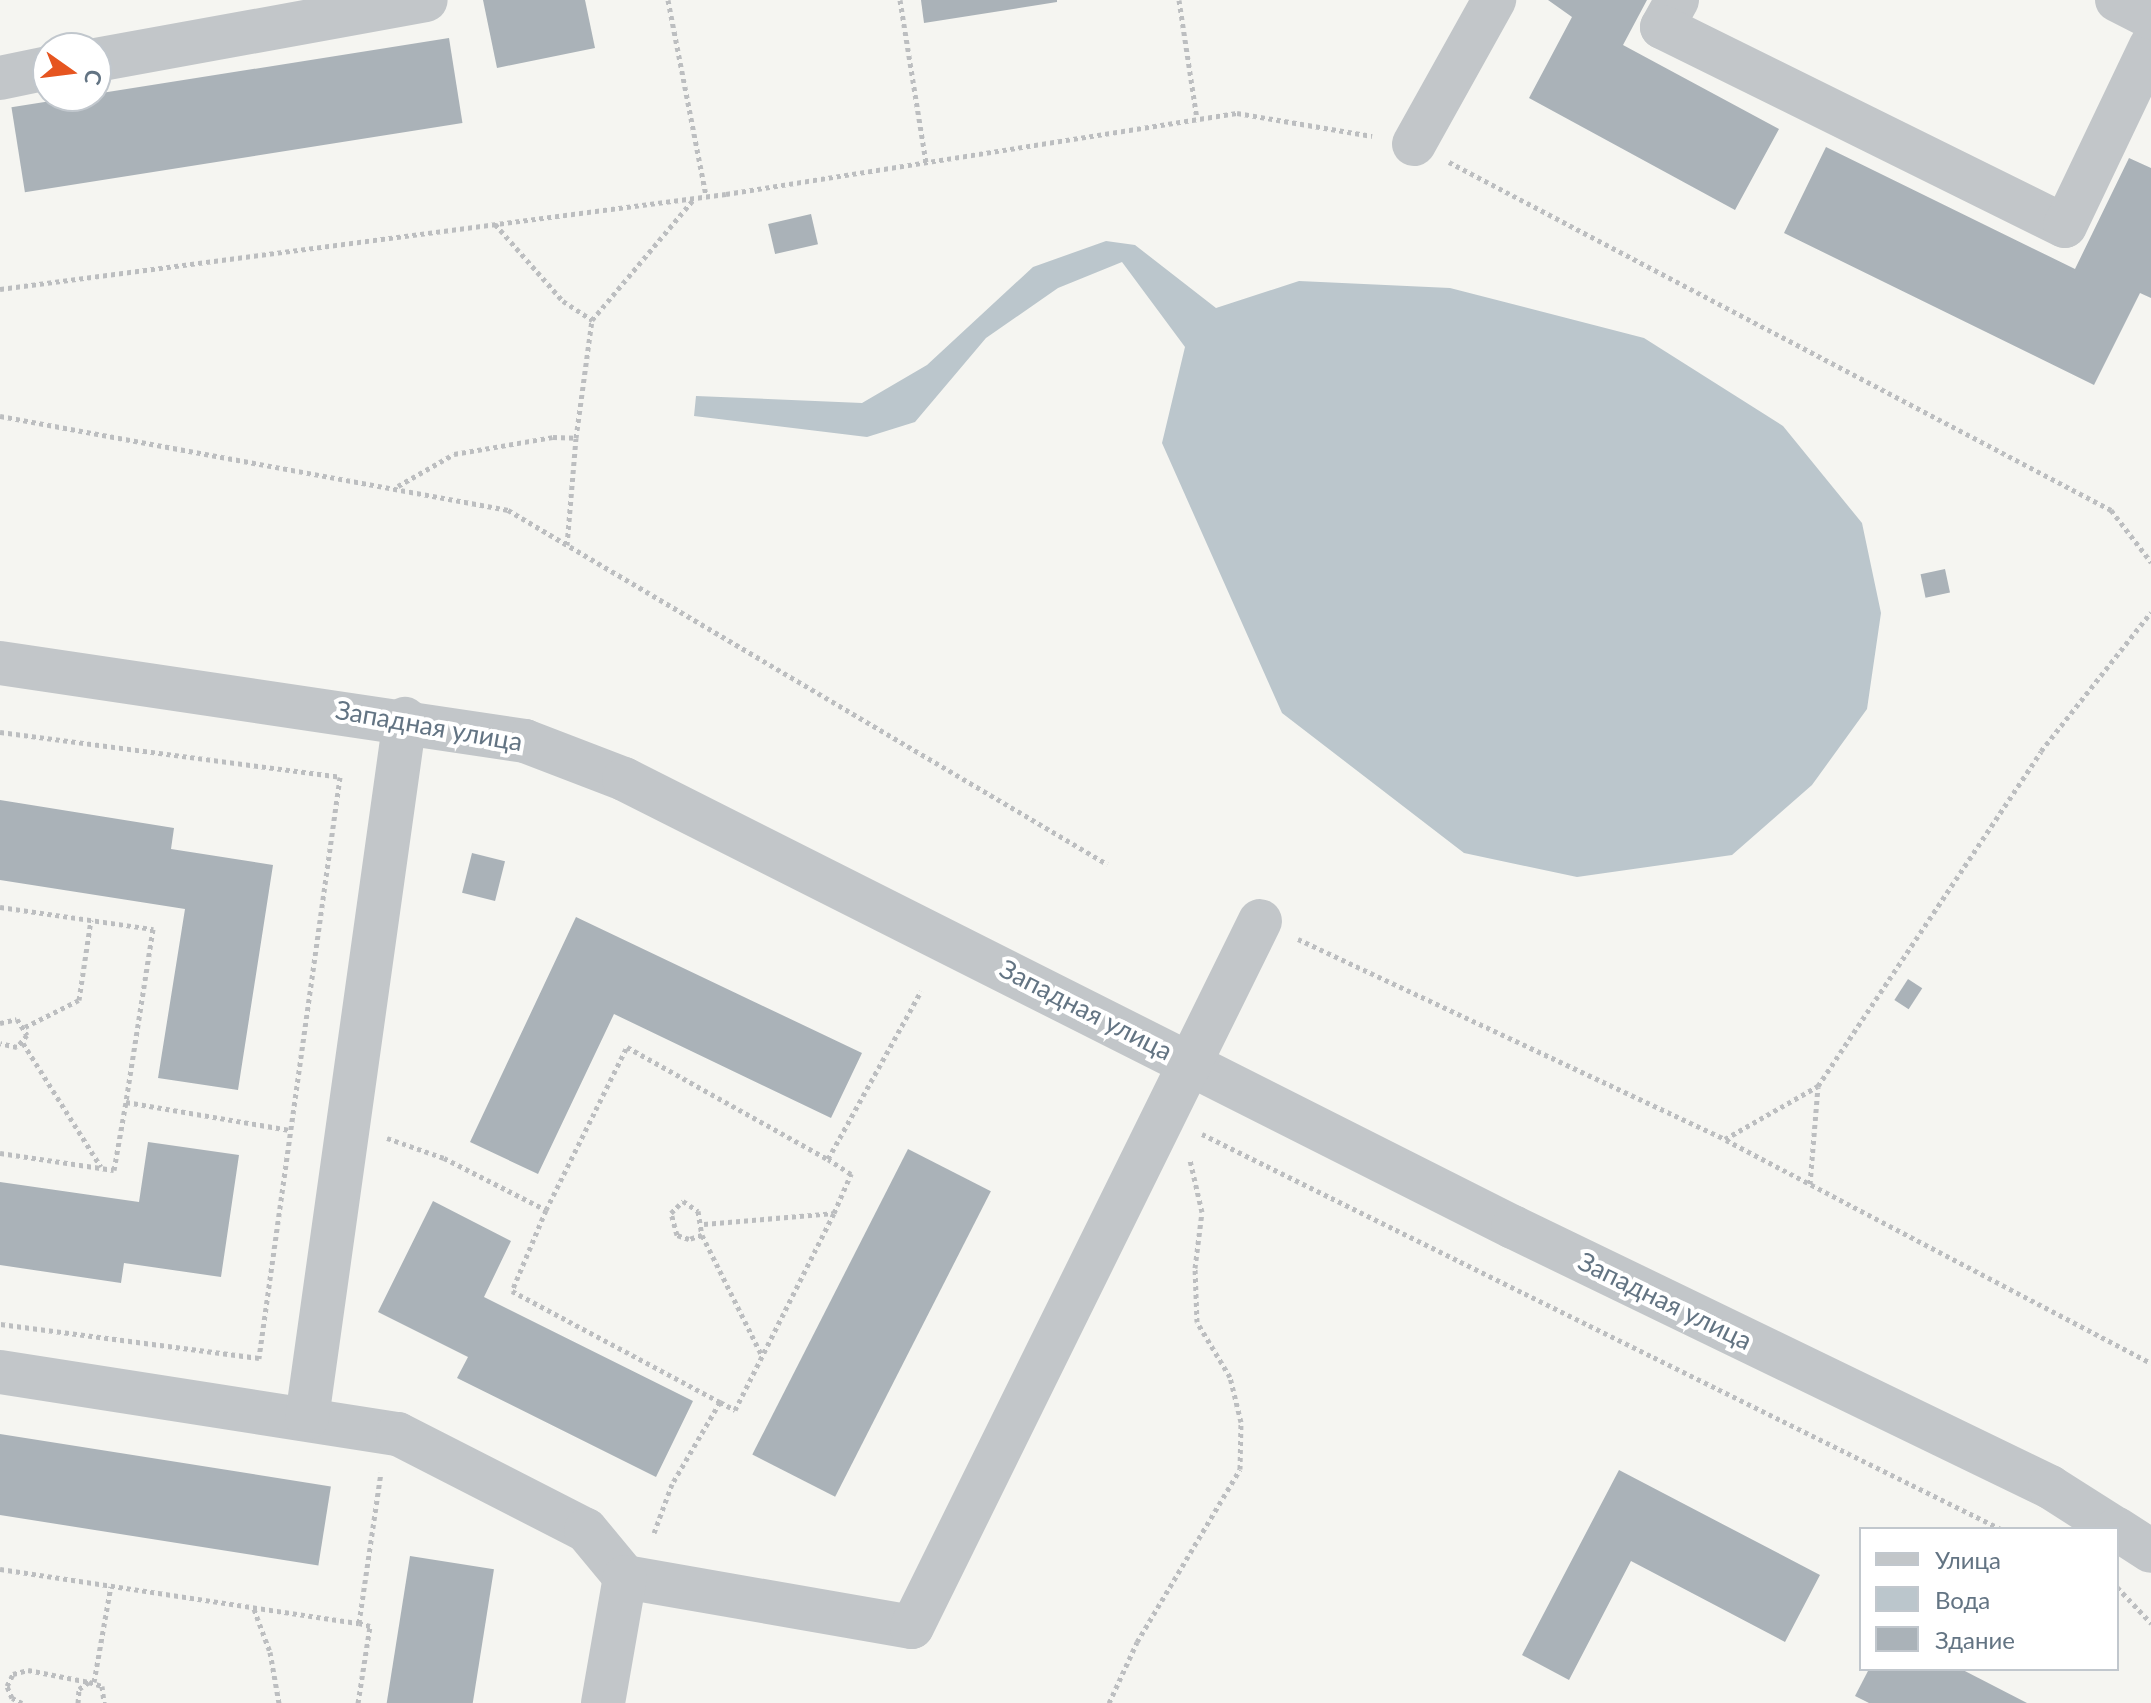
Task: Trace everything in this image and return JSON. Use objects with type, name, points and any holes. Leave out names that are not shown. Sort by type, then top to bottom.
[{"type":"street","points":[[112,57],[426,0]]},
{"type":"street","points":[[1414,144],[1494,0]]},
{"type":"street","points":[[1677,0],[1662,27],[2065,226],[2151,46]]},
{"type":"street","points":[[2117,0],[2151,17]]},
{"type":"street","points":[[0,78],[32,71]]},
{"type":"street","name":"Западная улица","points":[[0,663],[405,719],[525,741],[624,779],[1513,1227],[2050,1487],[2114,1527]]},
{"type":"street","points":[[307,1418],[405,719]]},
{"type":"street","points":[[0,1372],[387,1432],[586,1530],[625,1577],[912,1627],[1188,1061],[1260,921]]},
{"type":"street","name":"Западная улица","points":[[2119,1530],[2151,1551]]},
{"type":"street","points":[[603,1703],[625,1577]]},
{"type":"path","points":[[668,0],[706,196]]},
{"type":"path","points":[[900,0],[926,162]]},
{"type":"path","points":[[1179,0],[1197,119]]},
{"type":"path","points":[[0,289],[695,198],[1237,113],[1414,144],[2111,510],[2151,562]]},
{"type":"path","points":[[567,545],[576,438],[592,320],[695,198]]},
{"type":"path","points":[[495,224],[563,301],[592,320]]},
{"type":"path","points":[[0,416],[397,486],[508,510],[1107,864]]},
{"type":"path","points":[[397,486],[454,454],[553,437],[576,438]]},
{"type":"path","points":[[1725,1139],[1818,1086],[2041,751],[2151,612]]},
{"type":"path","points":[[0,732],[340,777],[259,1358],[0,1324]]},
{"type":"path","points":[[0,907],[153,929],[114,1170],[0,1153]]},
{"type":"path","points":[[25,1027],[79,1000],[91,920]]},
{"type":"path","points":[[1260,921],[1725,1139],[2151,1363]]},
{"type":"path","points":[[828,1159],[921,991]]},
{"type":"path","points":[[0,1022],[13,1018],[25,1027]]},
{"type":"path","points":[[25,1027],[23,1043],[101,1168]]},
{"type":"path","points":[[0,1043],[13,1048],[23,1043]]},
{"type":"path","points":[[627,1047],[851,1174],[735,1410],[512,1291],[546,1210],[627,1047]]},
{"type":"path","points":[[1810,1184],[1818,1086]]},
{"type":"path","points":[[126,1102],[290,1130]]},
{"type":"path","points":[[349,1122],[444,1158],[546,1210]]},
{"type":"path","points":[[1158,1124],[1997,1527]]},
{"type":"path","points":[[1109,1703],[1137,1642],[1240,1469],[1241,1422],[1230,1377],[1197,1322],[1195,1268],[1202,1212],[1193,1161],[1158,1124]]},
{"type":"path","points":[[702,1235],[689,1239],[677,1235],[671,1213],[683,1201],[698,1211],[704,1224],[702,1235],[762,1356]]},
{"type":"path","points":[[704,1224],[834,1213]]},
{"type":"path","points":[[654,1533],[672,1484],[720,1402]]},
{"type":"path","points":[[359,1623],[387,1432]]},
{"type":"path","points":[[0,1569],[370,1626],[358,1703]]},
{"type":"path","points":[[92,1682],[111,1586]]},
{"type":"path","points":[[2119,1589],[2151,1623]]},
{"type":"path","points":[[254,1608],[270,1652],[279,1703]]},
{"type":"path","points":[[22,1703],[12,1698],[7,1686],[13,1674],[28,1670],[92,1682],[104,1690],[104,1703]]},
{"type":"path","points":[[78,1703],[79,1689],[92,1682]]},
{"type":"water","points":[[1106,241],[1135,245],[1216,308],[1299,281],[1450,288],[1644,338],[1783,426],[1862,523],[1881,613],[1867,709],[1812,785],[1732,855],[1577,877],[1464,853],[1282,713],[1162,443],[1185,347],[1122,262],[1058,288],[986,338],[915,422],[867,437],[694,416],[696,396],[862,403],[927,365],[1033,267]]},
{"type":"building","points":[[483,0],[585,0],[595,48],[497,68]]},
{"type":"building","points":[[921,0],[1057,0],[1057,2],[924,23]]},
{"type":"building","points":[[1548,0],[1647,0],[1623,45],[1779,129],[1735,210],[1529,98],[1572,17]]},
{"type":"building","points":[[449,38],[462,123],[25,192],[11,107],[32,104],[32,112],[112,112],[112,91]]},
{"type":"building","points":[[1826,147],[2075,269],[2129,158],[2151,168],[2151,298],[2140,293],[2094,385],[1784,233]]},
{"type":"building","points":[[811,214],[818,244],[775,254],[768,224]]},
{"type":"building","points":[[1945,569],[1950,592],[1926,598],[1921,574]]},
{"type":"building","points":[[0,800],[174,828],[171,849],[273,865],[238,1090],[158,1078],[185,909],[0,880]]},
{"type":"building","points":[[472,853],[505,861],[495,901],[462,893]]},
{"type":"building","points":[[576,917],[862,1053],[831,1118],[614,1014],[538,1174],[470,1142]]},
{"type":"building","points":[[1908,979],[1922,988],[1909,1009],[1894,1000]]},
{"type":"building","points":[[148,1142],[239,1155],[221,1277],[124,1263],[121,1283],[0,1265],[0,1182],[139,1202]]},
{"type":"building","points":[[908,1149],[991,1191],[835,1497],[752,1455]]},
{"type":"building","points":[[433,1201],[511,1241],[484,1297],[693,1401],[656,1477],[457,1378],[468,1357],[378,1312]]},
{"type":"building","points":[[0,1434],[331,1486],[318,1565],[0,1515]]},
{"type":"building","points":[[1619,1470],[1820,1575],[1785,1642],[1631,1561],[1569,1680],[1522,1655]]},
{"type":"building","points":[[410,1556],[494,1569],[473,1703],[387,1703]]},
{"type":"building","points":[[1868,1671],[1965,1671],[2027,1703],[1869,1703],[1855,1696]]}]
